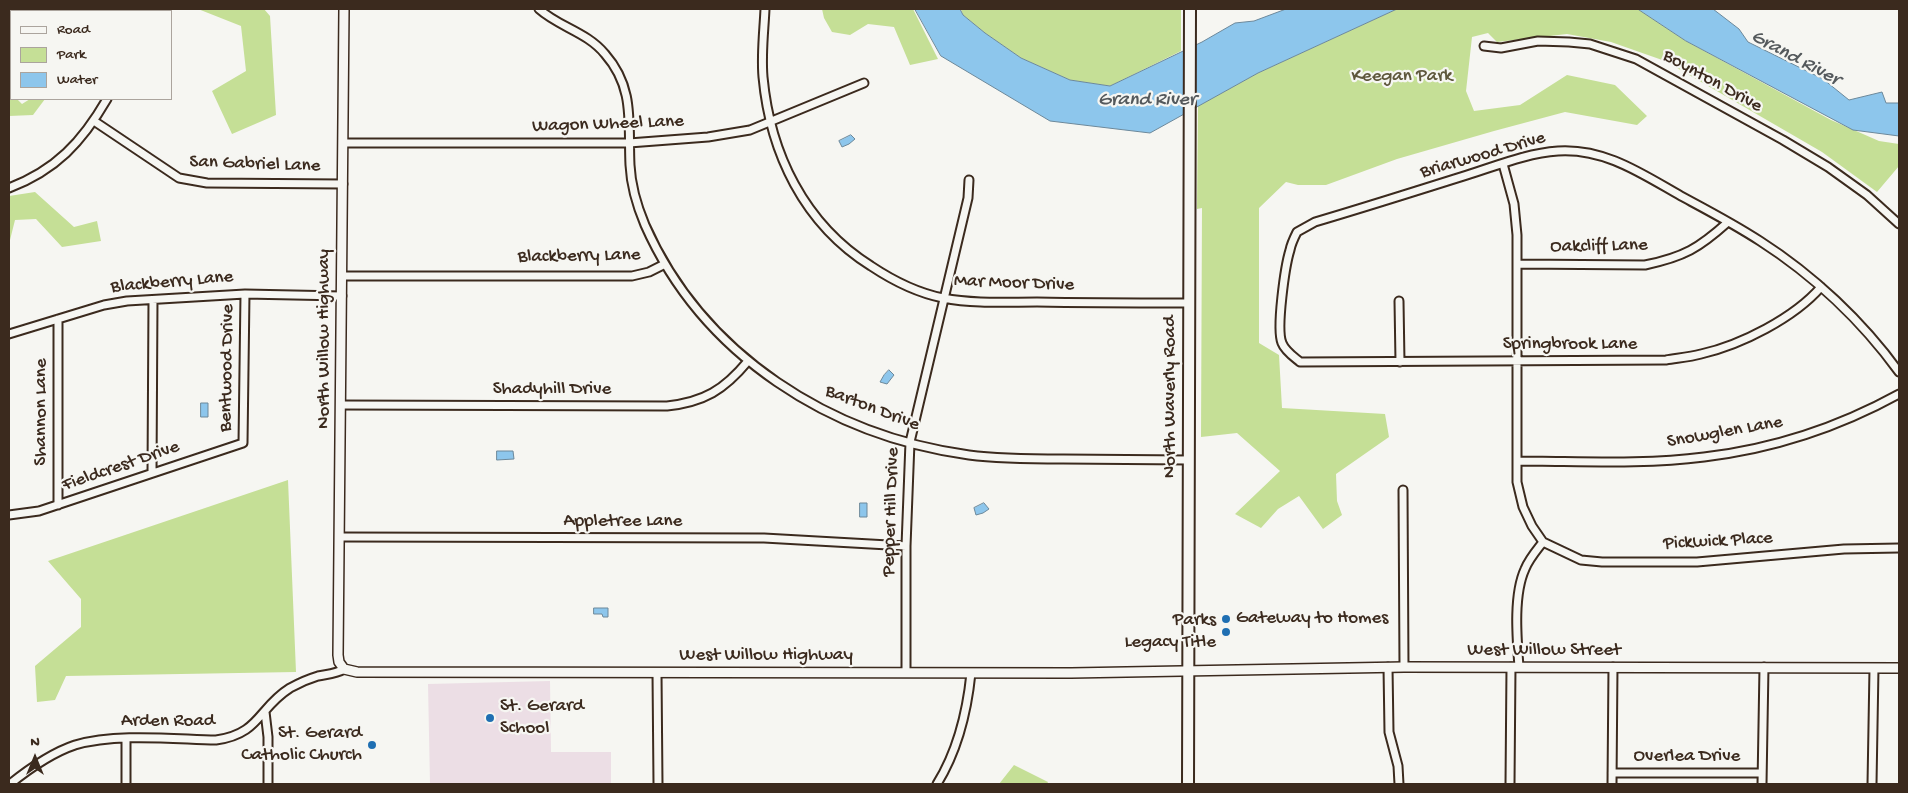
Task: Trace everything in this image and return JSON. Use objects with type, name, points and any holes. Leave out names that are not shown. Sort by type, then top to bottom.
[{"type":"main road","name":"North Waverly Road","points":[[1188,784],[1190,9]]},
{"type":"street","name":"North Willow Highway","points":[[344,9],[338,656],[344,669]]},
{"type":"street","name":"Barton Drive","points":[[539,9],[556,22],[593,42],[607,55],[616,68],[628,97],[630,166],[635,197],[646,228],[665,264],[703,316],[748,361],[793,394],[838,417],[881,434],[936,449],[993,457],[1189,460]]},
{"type":"street","name":"Mar Moor Drive","points":[[765,9],[763,76],[770,122],[780,155],[806,206],[827,231],[849,251],[881,273],[911,287],[943,298],[983,302],[1188,304]]},
{"type":"street","name":"Boynton Drive","points":[[1484,46],[1501,48],[1538,41],[1569,42],[1597,46],[1636,59],[1828,167],[1867,195],[1899,224]]},
{"type":"street","name":"Wagon Wheel Lane","points":[[343,143],[630,143],[708,138],[750,130],[864,83]]},
{"type":"street","points":[[9,188],[37,175],[61,159],[80,140],[106,100]]},
{"type":"street","name":"San Gabriel Lane","points":[[94,121],[179,178],[207,183],[343,184]]},
{"type":"street","name":"Briarwood Drive","points":[[1300,362],[1288,353],[1282,343],[1280,330],[1286,268],[1297,232],[1315,222],[1503,164],[1534,155],[1558,151],[1601,155],[1628,166],[1760,241],[1821,287],[1871,337],[1899,372]]},
{"type":"street","points":[[1503,164],[1514,204],[1518,264],[1517,482],[1521,501],[1532,526],[1543,542],[1525,569],[1520,585],[1510,784]]},
{"type":"street","name":"Pepper Hill Drive","points":[[906,672],[906,546],[910,442],[968,198],[969,180]]},
{"type":"street","name":"Oakcliff Lane","points":[[1518,264],[1653,263],[1687,253],[1703,244],[1728,222]]},
{"type":"street","name":"Blackberry Lane","points":[[342,276],[632,276],[641,275],[665,264]]},
{"type":"street","name":"Springbrook Lane","points":[[1300,362],[1666,360],[1701,354],[1757,333],[1786,316],[1812,297],[1821,287]]},
{"type":"street","name":"Blackberry Lane","points":[[9,334],[104,305],[127,301],[245,294],[342,296]]},
{"type":"street","name":"Bentwood Drive","points":[[243,442],[245,294]]},
{"type":"street","points":[[152,473],[153,300]]},
{"type":"street","points":[[1399,302],[1400,362]]},
{"type":"street","name":"Shannon Lane","points":[[58,319],[58,505]]},
{"type":"street","name":"Shadyhill Drive","points":[[341,406],[658,406],[682,404],[704,398],[724,386],[748,361]]},
{"type":"street","name":"Snowglen Lane","points":[[1517,461],[1647,461],[1705,457],[1759,447],[1803,435],[1844,420],[1899,394]]},
{"type":"street","name":"Fieldcrest Drive","points":[[9,515],[40,512],[243,442]]},
{"type":"street","points":[[1403,490],[1404,667]]},
{"type":"street","name":"Appletree Lane","points":[[340,537],[764,538],[906,546]]},
{"type":"street","name":"Pickwick Place","points":[[1543,542],[1581,560],[1602,562],[1705,561],[1844,550],[1899,548]]},
{"type":"street","points":[[1388,667],[1389,732],[1398,766],[1399,784]]},
{"type":"street","name":"West Willow Street","points":[[1188,671],[1388,667],[1899,668]]},
{"type":"street","points":[[1612,784],[1614,667]]},
{"type":"street","points":[[1762,784],[1764,667]]},
{"type":"street","points":[[1872,784],[1874,668]]},
{"type":"street","name":"West Willow Highway","points":[[344,669],[358,672],[657,673],[1188,671]]},
{"type":"street","name":"Arden Road","points":[[10,784],[29,769],[51,756],[74,746],[102,739],[216,740],[229,738],[253,725],[270,704],[299,683],[344,669]]},
{"type":"street","points":[[657,673],[658,784]]},
{"type":"street","points":[[937,784],[960,736],[967,709],[971,673]]},
{"type":"street","points":[[265,712],[268,737],[268,784]]},
{"type":"street","points":[[126,739],[126,784]]},
{"type":"street","name":"Overlea Drive","points":[[1612,773],[1762,773]]},
{"type":"shaded area","name":"St. Gerard School","points":[[550,681],[551,752],[611,752],[611,784],[430,784],[428,684]]},
{"type":"green space","points":[[198,9],[264,9],[270,16],[276,115],[232,134],[212,91],[246,71],[241,26]]},
{"type":"green space","points":[[822,9],[913,9],[938,59],[910,65],[894,27],[868,24],[850,35],[832,32],[824,18]]},
{"type":"green space","points":[[961,9],[1181,9],[1181,51],[1110,86],[1070,80],[1021,58],[985,33],[963,15]]},
{"type":"green space","name":"Keegan Park","points":[[1397,9],[1638,9],[1686,41],[1831,120],[1879,141],[1899,144],[1899,166],[1877,192],[1822,152],[1665,61],[1611,42],[1567,34],[1497,42],[1488,33],[1472,37],[1466,91],[1474,111],[1520,105],[1567,75],[1615,85],[1647,116],[1637,125],[1565,112],[1397,159],[1326,185],[1298,185],[1286,182],[1259,208],[1259,343],[1279,355],[1282,408],[1385,414],[1389,437],[1336,474],[1337,501],[1342,515],[1323,529],[1299,496],[1278,509],[1261,528],[1235,514],[1280,471],[1237,433],[1201,437],[1202,208],[1197,209],[1198,106],[1258,73]]},
{"type":"green space","points":[[9,88],[10,100],[18,100],[22,104],[28,100],[44,100],[33,115],[9,116]]},
{"type":"green space","points":[[35,192],[74,227],[97,221],[101,241],[62,247],[36,219],[15,220],[9,244],[9,196]]},
{"type":"green space","points":[[288,480],[296,672],[66,676],[55,700],[37,702],[35,666],[81,627],[81,599],[48,561]]},
{"type":"green space","points":[[1014,765],[1048,782],[1047,784],[999,784]]},
{"type":"water","name":"Grand River","points":[[915,9],[960,9],[963,15],[985,33],[1021,58],[1070,80],[1110,86],[1202,42],[1235,23],[1254,21],[1286,9],[1397,9],[1258,73],[1150,133],[1050,121],[941,56]]},
{"type":"water","name":"Grand River","points":[[1638,9],[1713,9],[1739,29],[1748,42],[1823,79],[1849,100],[1882,92],[1886,103],[1899,103],[1899,136],[1853,130],[1686,41]]},
{"type":"water","points":[[851,135],[855,139],[842,147],[839,141]]},
{"type":"water","points":[[889,370],[894,375],[887,384],[880,382],[884,375]]},
{"type":"water","points":[[201,403],[208,403],[208,417],[201,417]]},
{"type":"water","points":[[497,451],[513,451],[514,459],[497,460]]},
{"type":"water","points":[[860,503],[867,503],[867,517],[860,517]]},
{"type":"water","points":[[984,503],[989,509],[976,515],[974,508]]},
{"type":"water","points":[[594,608],[608,608],[608,617],[603,617],[602,614],[594,614]]},
{"type":"place","name":"Gateway to Homes","points":[[1226,619]]},
{"type":"place","name":"Parks Legacy Title","points":[[1226,632]]},
{"type":"place","name":"St. Gerard School","points":[[490,718]]},
{"type":"place","name":"St. Gerard Catholic Church","points":[[372,745]]}]
